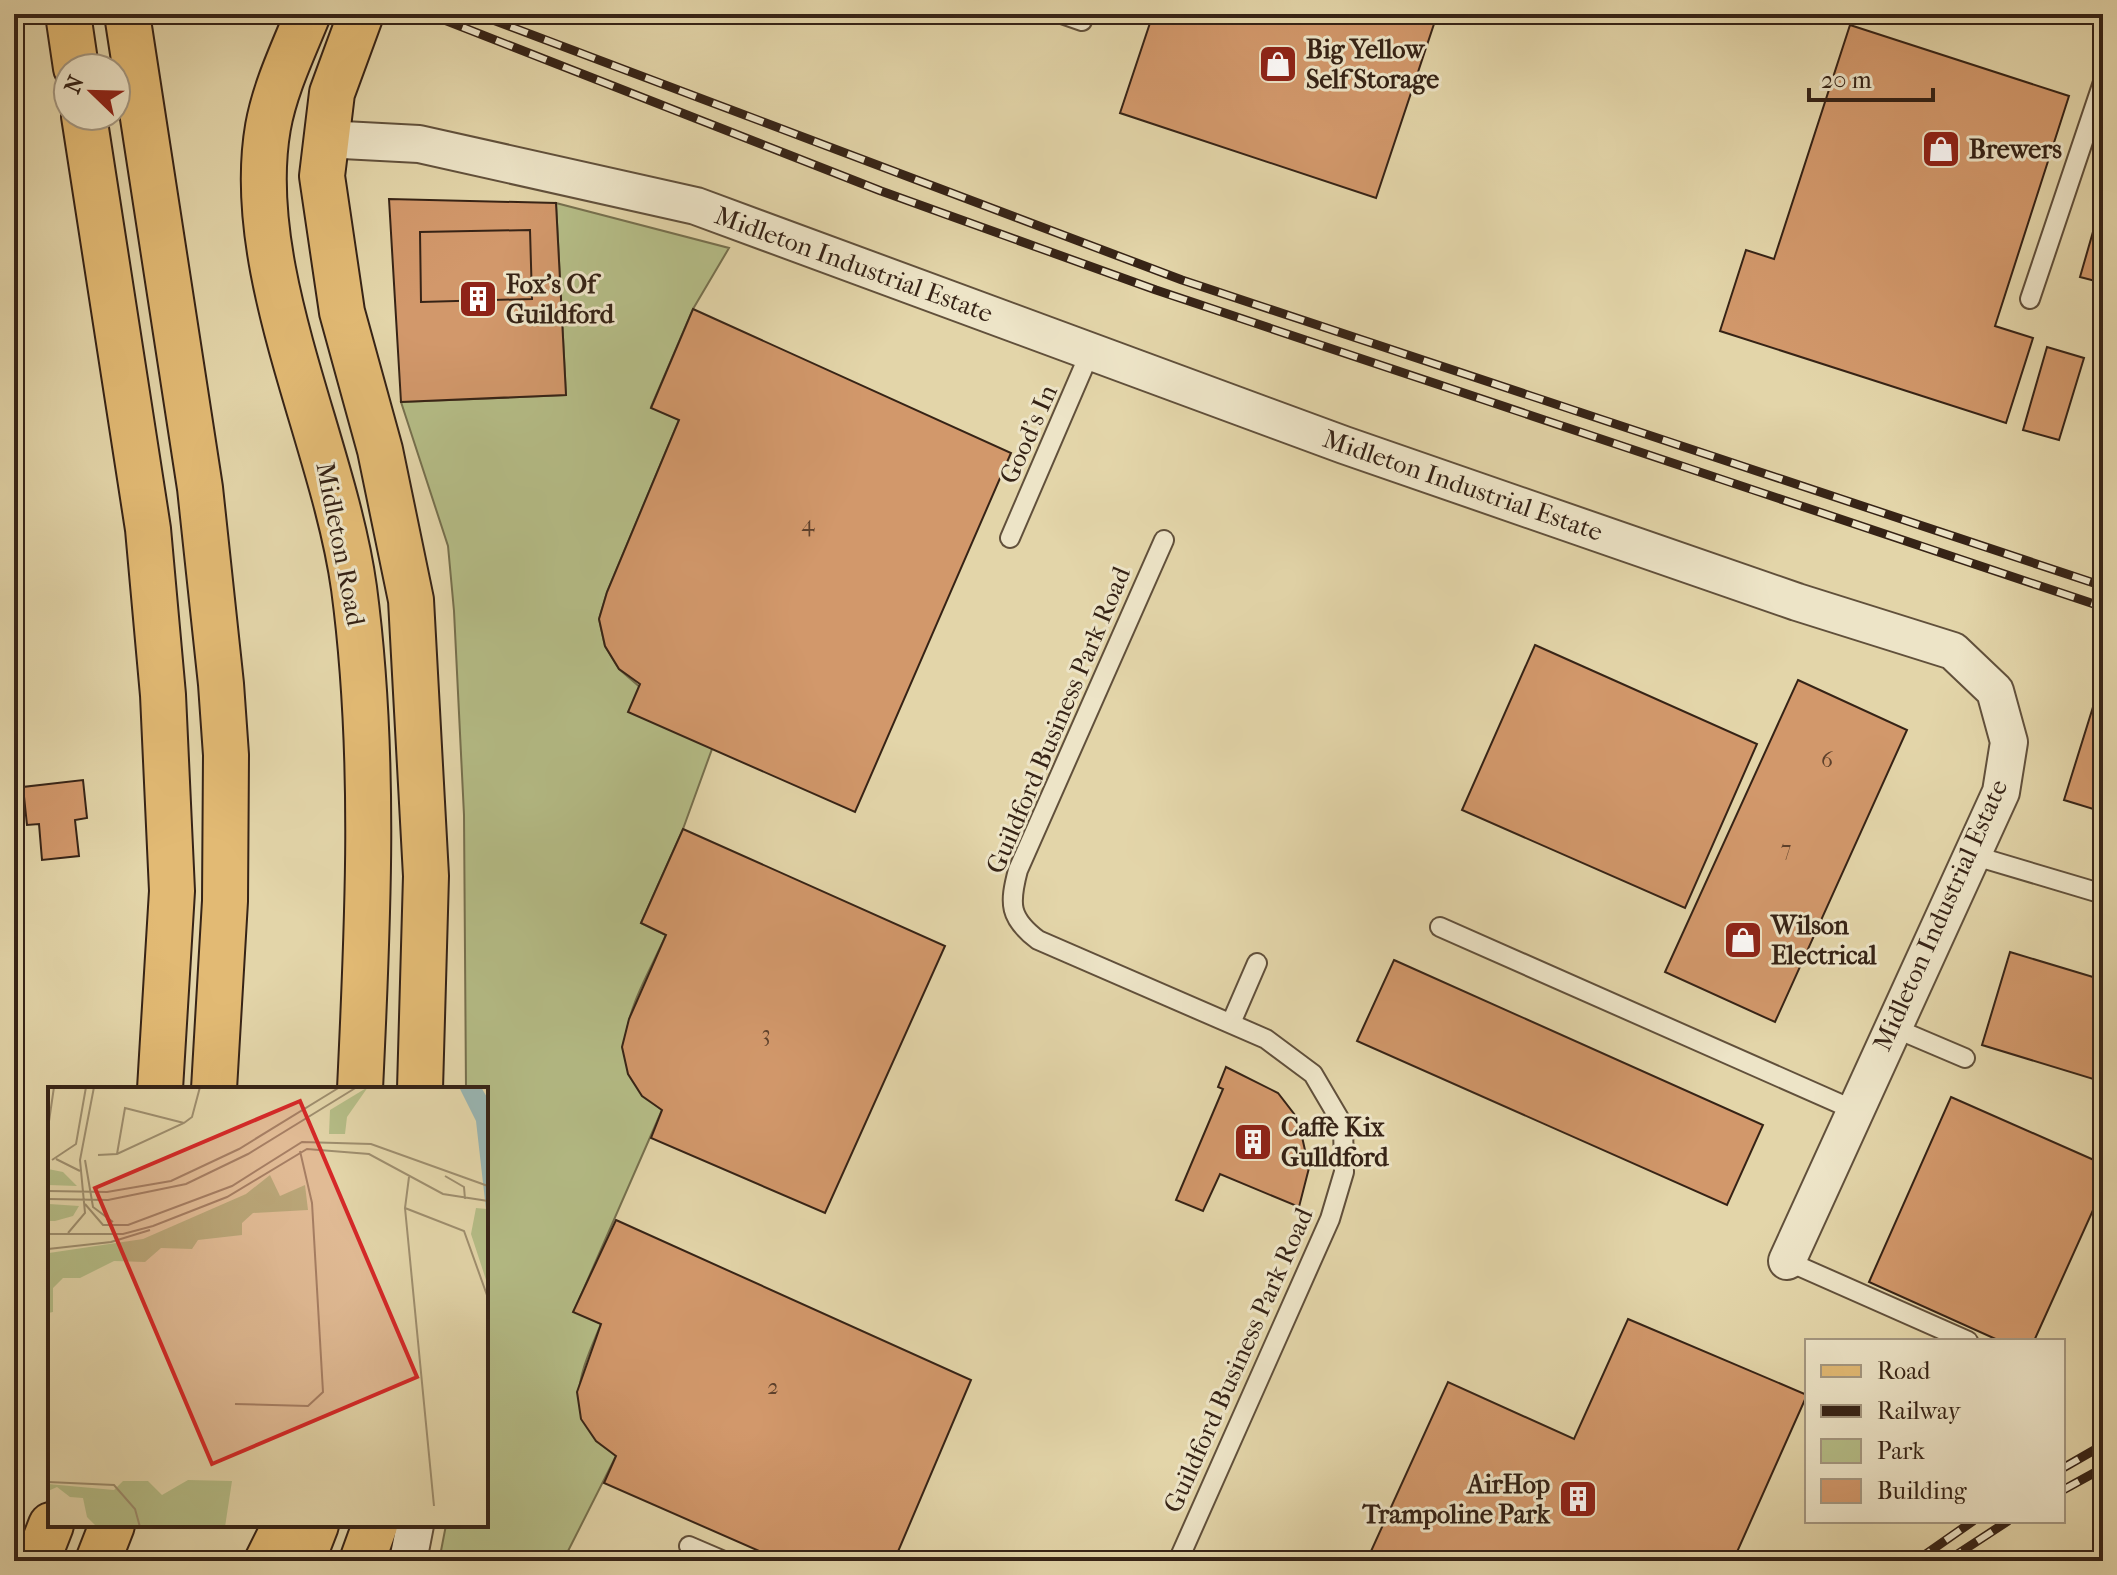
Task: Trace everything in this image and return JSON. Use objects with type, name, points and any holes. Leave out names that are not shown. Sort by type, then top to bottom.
[{"type":"main road","points":[[68,14],[74,52]]},
{"type":"main road","points":[[127,14],[200,488],[221,684],[226,755],[225,901],[214,1087]]},
{"type":"main road","name":"Midleton Road","points":[[308,14],[273,100],[264,160],[265,193],[277,287],[334,490],[353,583],[365,675],[367,860],[360,1087]]},
{"type":"main road","points":[[360,18],[332,93],[324,139],[322,176],[342,312],[380,450],[411,600],[426,876],[420,1087]]},
{"type":"main road","points":[[87,132],[148,529],[163,695],[172,891],[160,1087]]},
{"type":"main road","points":[[37,1561],[50,1527]]},
{"type":"main road","points":[[98,1561],[111,1527]]},
{"type":"main road","points":[[267,1561],[284,1527]]},
{"type":"main road","points":[[302,1561],[315,1527]]},
{"type":"main road","points":[[362,1561],[374,1527]]},
{"type":"street","name":"Midleton Industrial Estate","points":[[324,139],[419,144],[696,206],[1389,460],[1797,602],[1953,651],[1995,691],[2009,742],[2001,792],[1787,1261]]},
{"type":"street","points":[[408,1561],[415,1527]]},
{"type":"lane","points":[[1062,14],[1082,21],[1084,14]]},
{"type":"lane","points":[[2030,299],[2103,82]]},
{"type":"lane","name":"Good's In","points":[[1010,538],[1091,350]]},
{"type":"lane","name":"Guildford Business Park Road","points":[[1164,540],[1018,870],[1010,898],[1019,926],[1038,940],[1266,1039],[1313,1074],[1343,1125],[1344,1172],[1330,1219],[1178,1561]]},
{"type":"lane","points":[[1972,855],[2103,894]]},
{"type":"lane","points":[[1440,927],[1854,1110]]},
{"type":"lane","points":[[1231,1023],[1257,963]]},
{"type":"lane","points":[[1892,1027],[1965,1058]]},
{"type":"lane","points":[[1787,1261],[1963,1339]]},
{"type":"lane","points":[[689,1546],[724,1561]]},
{"type":"green space","points":[[556,203],[729,248],[693,309],[651,407],[679,420],[607,592],[599,619],[605,646],[619,669],[712,749],[683,829],[641,923],[666,935],[634,1004],[625,1048],[629,1070],[641,1091],[662,1110],[574,1311],[601,1324],[586,1362],[579,1395],[587,1425],[598,1441],[616,1456],[563,1561],[439,1561],[446,1527],[488,1527],[488,1087],[466,1087],[464,815],[448,546],[401,402],[566,395]]},
{"type":"building","name":"Big Yellow Self Storage","points":[[1153,14],[1437,15],[1376,198],[1120,113]]},
{"type":"building","points":[[1850,25],[2069,96],[1995,326],[2033,338],[2006,423],[1720,331],[1746,250],[1774,259]]},
{"type":"building","points":[[2103,197],[2103,283],[2080,277]]},
{"type":"building","name":"Fox's Of Guildford","points":[[389,199],[556,203],[566,395],[401,402]]},
{"type":"building","points":[[530,230],[532,299],[421,302],[420,232]]},
{"type":"building","points":[[693,309],[1011,453],[855,812],[628,712],[640,684],[619,669],[605,646],[599,619],[607,592],[679,420],[651,408]]},
{"type":"building","points":[[2047,347],[2084,358],[2059,440],[2023,430]]},
{"type":"building","points":[[1535,645],[1757,744],[1685,908],[1462,810]]},
{"type":"building","points":[[1798,680],[1907,730],[1775,1022],[1665,972]]},
{"type":"building","points":[[2093,707],[2103,710],[2103,812],[2064,800]]},
{"type":"building","points":[[83,780],[87,818],[75,820],[79,856],[42,860],[39,824],[27,825],[23,787]]},
{"type":"building","points":[[683,829],[945,946],[825,1213],[651,1138],[662,1110],[642,1096],[628,1074],[622,1047],[629,1019],[666,935],[641,923]]},
{"type":"building","points":[[2010,952],[2103,980],[2103,1082],[1982,1045]]},
{"type":"building","points":[[1394,960],[1763,1125],[1727,1205],[1357,1041]]},
{"type":"building","name":"Caffè Kix Gulldford","points":[[1226,1067],[1278,1093],[1298,1119],[1309,1168],[1299,1207],[1220,1174],[1203,1211],[1176,1200],[1223,1089],[1218,1087]]},
{"type":"building","points":[[1951,1097],[2103,1164],[2103,1188],[2035,1339],[1996,1339],[1869,1282]]},
{"type":"building","points":[[616,1220],[971,1380],[894,1561],[782,1561],[604,1483],[616,1456],[596,1441],[581,1419],[577,1392],[601,1324],[573,1312]]},
{"type":"building","name":"AirHop Trampoline Park","points":[[1628,1319],[1805,1394],[1733,1561],[1367,1560],[1448,1382],[1574,1439]]},
{"type":"railway","points":[[429,14],[881,191],[1156,290],[2103,607]]},
{"type":"railway","points":[[477,14],[1182,280],[2103,586]]},
{"type":"railway","points":[[2065,1467],[2103,1445]]},
{"type":"railway","points":[[2065,1489],[2103,1468]]},
{"type":"railway","points":[[1916,1561],[1970,1523]]},
{"type":"railway","points":[[1947,1561],[2005,1523]]},
{"type":"place","name":"Big Yellow Self Storage","points":[[1278,64]]},
{"type":"place","name":"Brewers","points":[[1941,149]]},
{"type":"place","name":"Fox's Of Guildford","points":[[478,299]]},
{"type":"place","name":"Wilson Electrical","points":[[1743,940]]},
{"type":"place","name":"Caffè Kix Gulldford","points":[[1253,1142]]},
{"type":"place","name":"AirHop Trampoline Park","points":[[1578,1499]]}]
